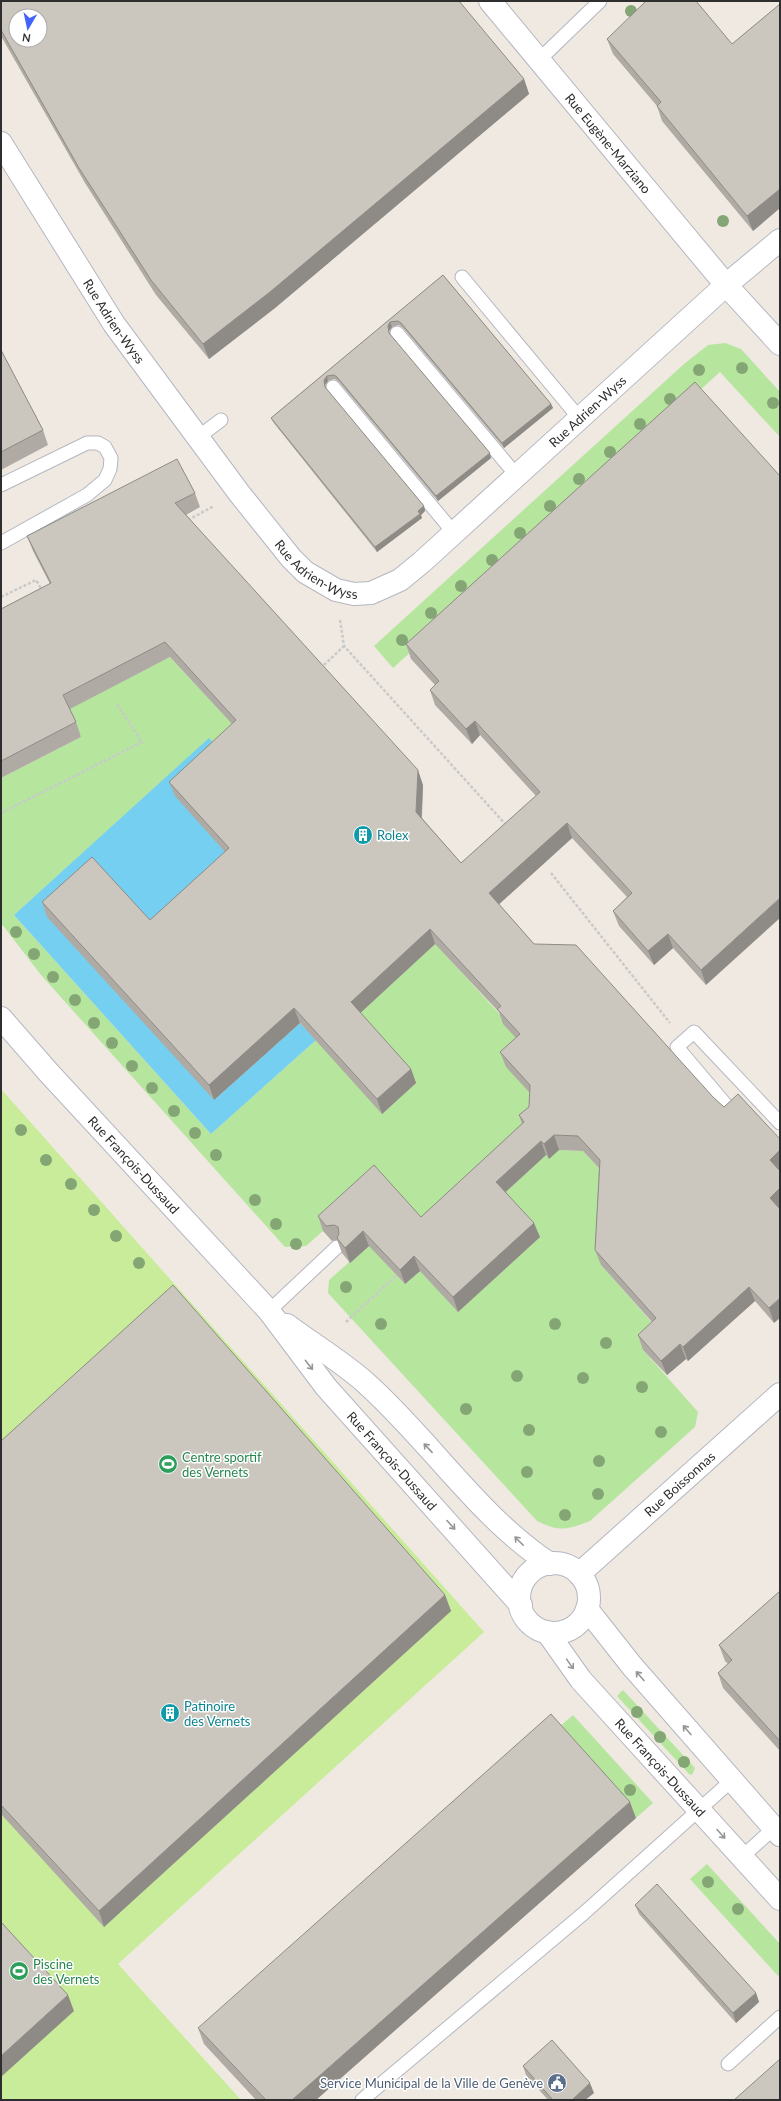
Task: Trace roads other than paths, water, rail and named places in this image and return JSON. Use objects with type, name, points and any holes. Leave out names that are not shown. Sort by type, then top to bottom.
[{"type":"main road","name":"Rue Eugène-Marziano","points":[[490,1],[726,285],[780,344]]},
{"type":"main road","name":"Rue Adrien-Wyss","points":[[1,143],[114,324],[239,493],[291,558],[305,572],[336,590],[354,594],[371,593],[385,588],[400,580],[422,562],[726,285]]},
{"type":"main road","points":[[726,285],[780,240]]},
{"type":"main road","name":"Rue François-Dussaud","points":[[1,1018],[39,1062],[269,1311],[326,1387],[521,1605]]},
{"type":"main road","name":"Rue François-Dussaud","points":[[269,1311],[368,1384],[490,1514],[525,1547],[550,1564]]},
{"type":"main road","name":"Rue Boissonnas","points":[[579,1574],[780,1394]]},
{"type":"main road","name":"Rue François-Dussaud","points":[[579,1574],[568,1566],[556,1563],[535,1570],[527,1577],[521,1587],[519,1599],[527,1619],[535,1628],[547,1632],[581,1680],[780,1899]]},
{"type":"main road","points":[[547,1632],[556,1633],[572,1628],[585,1616],[589,1593],[585,1581],[579,1574]]},
{"type":"main road","points":[[587,1609],[632,1666],[731,1781],[777,1831]]},
{"type":"lane","points":[[539,60],[600,1]]},
{"type":"lane","points":[[462,277],[580,419]]},
{"type":"lane","points":[[397,333],[517,476]]},
{"type":"lane","points":[[333,387],[454,533]]},
{"type":"lane","points":[[197,438],[221,420]]},
{"type":"lane","points":[[1,485],[87,443],[98,444],[105,447],[111,458],[110,469],[105,480],[87,495],[1,543]]},
{"type":"lane","points":[[726,1105],[677,1047],[694,1032],[780,1123]]},
{"type":"lane","points":[[269,1311],[337,1247]]},
{"type":"lane","points":[[362,2100],[584,1913],[731,1781]]},
{"type":"lane","points":[[742,1857],[777,1831]]},
{"type":"lane","points":[[728,2064],[780,2017]]},
{"type":"water","points":[[209,738],[306,845],[244,874],[214,1100],[300,1023],[316,1040],[211,1134],[14,915]]},
{"type":"place","name":"Rolex","points":[[363,835]]},
{"type":"place","name":"Centre sportif des Vernets","points":[[168,1464]]},
{"type":"place","name":"Patinoire des Vernets","points":[[170,1713]]},
{"type":"place","name":"Piscine des Vernets","points":[[19,1971]]},
{"type":"place","name":"Service Municipal de la Ville de Genève","points":[[557,2083]]}]
